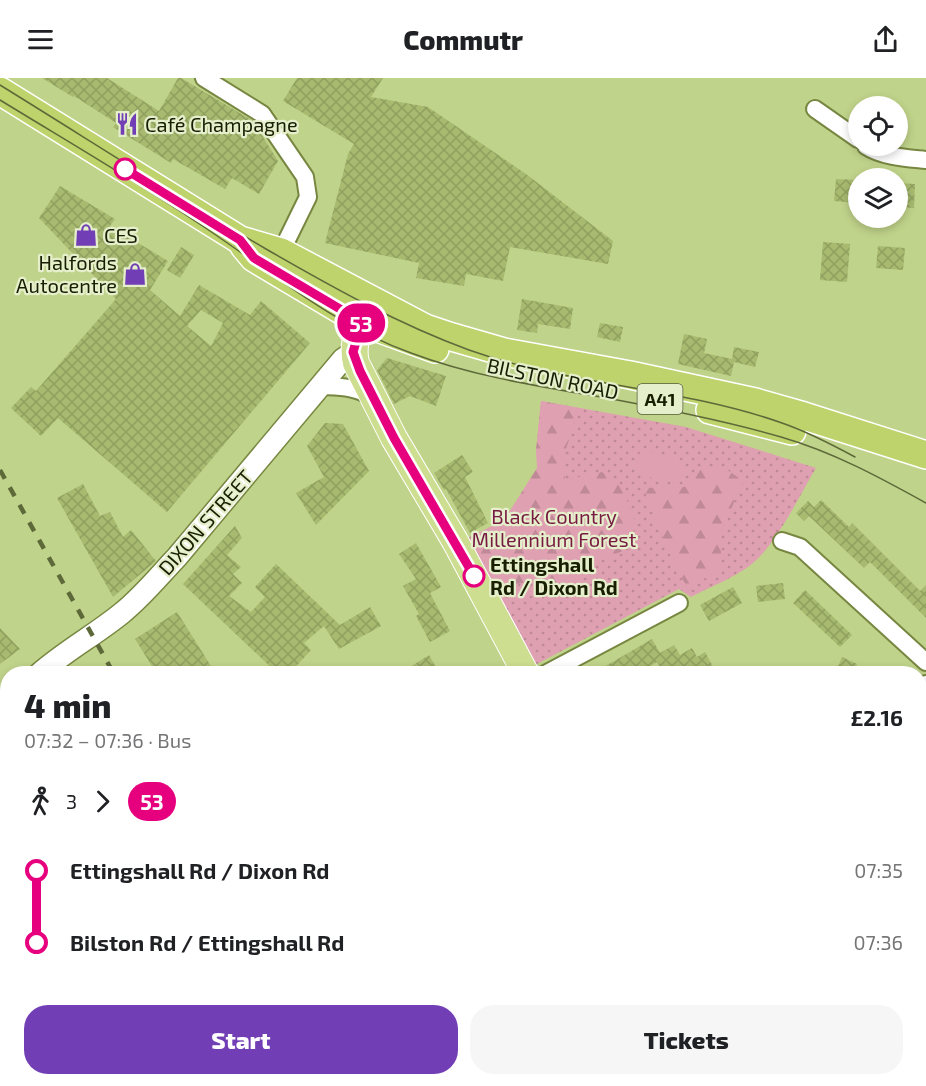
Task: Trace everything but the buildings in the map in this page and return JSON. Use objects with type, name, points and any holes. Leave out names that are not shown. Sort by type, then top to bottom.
[{"type":"highway","name":"BILSTON ROAD","points":[[0,91],[240,240],[281,252],[412,341],[478,362],[592,387],[680,403],[860,448],[926,468]]},
{"type":"highway","name":"BILSTON ROAD","points":[[240,240],[254,258],[369,312],[504,352],[630,375],[756,402],[926,455]]},
{"type":"main road","points":[[369,312],[353,352],[356,363],[394,438],[455,541],[522,666]]},
{"type":"street","points":[[204,78],[262,114],[306,177],[308,197],[281,252]]},
{"type":"street","points":[[815,109],[848,133]]},
{"type":"street","points":[[897,156],[926,160]]},
{"type":"street","name":"DIXON STREET","points":[[49,666],[68,650],[108,624],[148,588],[177,557],[343,359],[353,352]]},
{"type":"street","points":[[320,386],[350,387],[362,390],[372,397]]},
{"type":"street","points":[[782,541],[800,547],[926,663]]},
{"type":"street","points":[[560,666],[679,603]]},
{"type":"green space","points":[[541,401],[686,427],[816,468],[777,535],[748,567],[691,597],[679,589],[535,665],[468,538],[553,496],[536,451]]},
{"type":"green space","name":"Black Country Millennium Forest","points":[[541,401],[579,408],[564,455],[565,480],[602,472],[622,487],[636,524],[631,547],[607,558],[584,563],[575,583],[548,591],[528,581],[497,592],[468,538],[504,520],[537,468],[536,451]]},
{"type":"green space","points":[[644,450],[681,460],[684,465],[681,480],[676,483],[639,475],[635,469],[640,452]]},
{"type":"green space","name":"Black Country Millennium Forest","points":[[703,467],[726,469],[743,481],[721,533],[721,568],[688,589],[664,540],[644,488],[684,487]]},
{"type":"tram line","points":[[0,85],[266,249],[341,291],[417,329],[469,350],[546,372],[705,401],[744,411],[801,430],[855,457]]},
{"type":"tram line","points":[[0,100],[127,177],[328,312],[382,341],[434,361],[481,374],[692,415],[781,437],[837,458],[926,503]]},
{"type":"railway","points":[[0,470],[110,666]]},
{"type":"bus line","name":"53","points":[[125,169],[240,240],[254,258],[362,322],[353,352],[356,363],[394,438],[474,576]]},
{"type":"place","name":"Café Champagne","points":[[127,124]]},
{"type":"place","name":"CES","points":[[86,235]]},
{"type":"place","name":"Halfords Autocentre","points":[[135,274]]},
{"type":"place","name":"Ettingshall Rd / Dixon Rd","points":[[474,576]]}]
